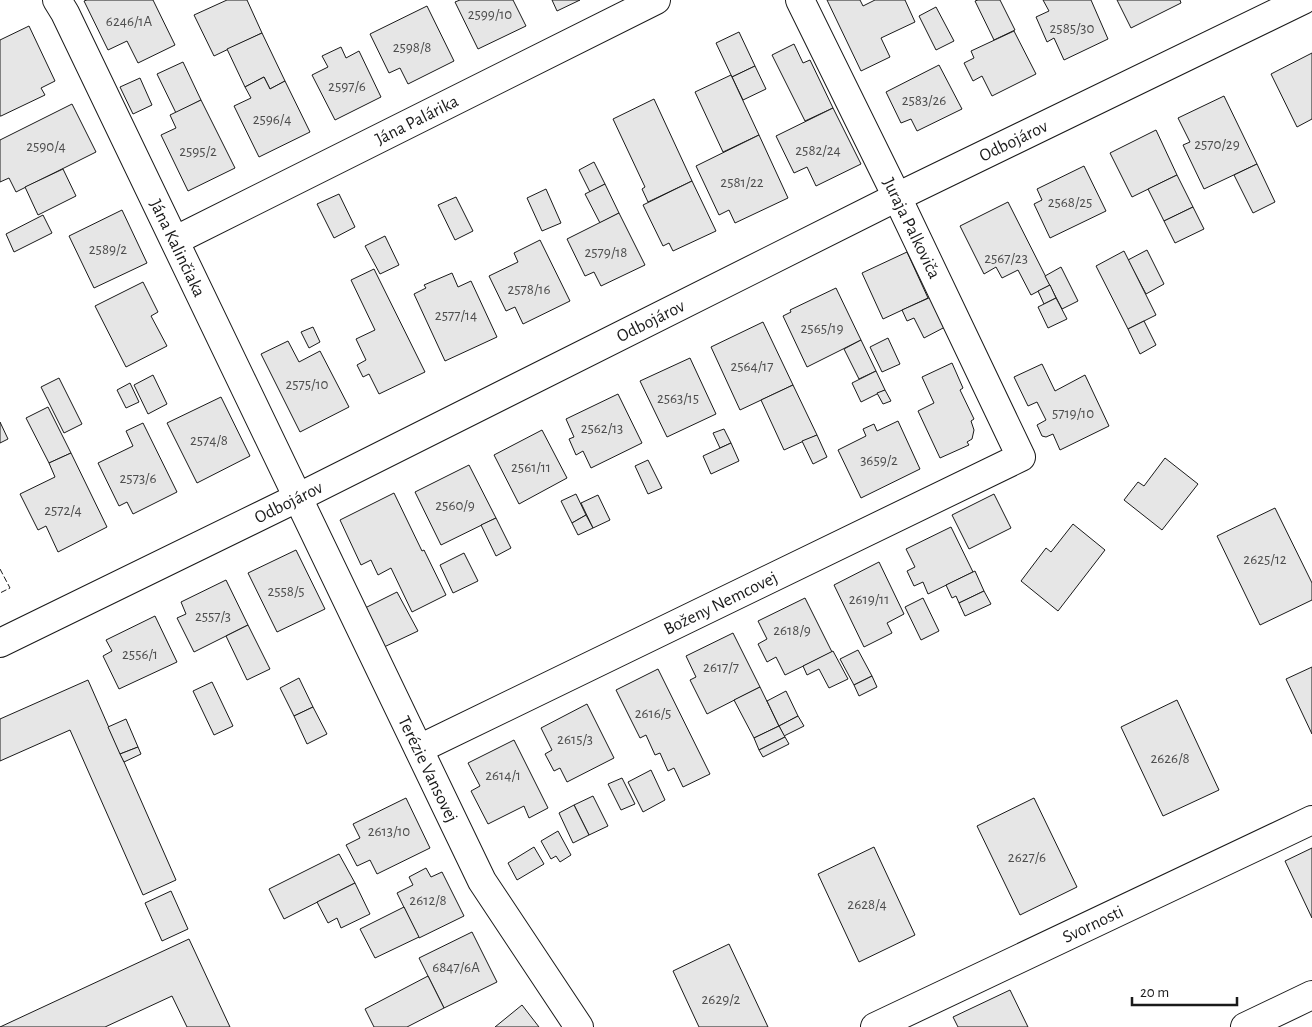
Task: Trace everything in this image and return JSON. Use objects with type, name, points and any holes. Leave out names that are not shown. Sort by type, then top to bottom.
[{"type":"street","name":"Jána Kalinčiaka","points":[[57,0],[66,13],[299,497]]},
{"type":"street","name":"Jána Palárika","points":[[176,240],[656,0]]},
{"type":"street","name":"Juraja Palkoviča","points":[[800,0],[897,197],[1021,457]]},
{"type":"street","name":"Odbojárov","points":[[0,643],[299,497],[897,197],[1303,0]]},
{"type":"street","name":"Boženy Nemcovej","points":[[419,749],[1021,457]]},
{"type":"street","name":"Terézie Vansovej","points":[[299,497],[482,880],[579,1027]]},
{"type":"street","name":"Svornosti","points":[[875,1027],[1312,820]]},
{"type":"street","points":[[1245,1027],[1312,995]]},
{"type":"building","points":[[153,0],[175,45],[138,63],[127,41],[108,50],[84,1]]},
{"type":"building","points":[[227,0],[247,0],[262,33],[214,56],[194,15]]},
{"type":"building","points":[[460,0],[513,0],[526,26],[478,49],[455,2]]},
{"type":"building","points":[[552,0],[580,0],[557,11]]},
{"type":"building","points":[[827,0],[860,0],[863,6],[875,0],[905,0],[915,22],[881,38],[890,57],[861,71]]},
{"type":"building","points":[[1000,0],[1015,30],[994,40],[975,1]]},
{"type":"building","points":[[1043,0],[1091,0],[1108,39],[1064,60],[1054,38],[1047,42],[1036,17],[1049,11]]},
{"type":"building","points":[[1117,0],[1180,0],[1181,3],[1131,28]]},
{"type":"building","points":[[427,6],[454,61],[408,84],[400,68],[389,73],[370,34]]},
{"type":"building","points":[[936,7],[954,41],[936,50],[919,16]]},
{"type":"building","points":[[29,26],[55,81],[41,88],[45,95],[0,116],[0,40]]},
{"type":"building","points":[[1014,31],[1036,74],[992,96],[982,76],[973,81],[964,63],[974,58],[971,51]]},
{"type":"building","points":[[739,32],[755,66],[732,77],[716,43]]},
{"type":"building","points":[[262,33],[285,81],[270,89],[264,77],[245,87],[227,49]]},
{"type":"building","points":[[794,44],[803,63],[810,60],[833,108],[805,121],[772,55]]},
{"type":"building","points":[[341,47],[346,58],[359,51],[381,97],[335,120],[312,75],[328,67],[322,56]]},
{"type":"building","points":[[1312,53],[1312,119],[1297,127],[1271,74]]},
{"type":"building","points":[[183,62],[201,100],[176,113],[157,74]]},
{"type":"building","points":[[939,65],[962,109],[917,131],[911,119],[901,123],[886,92]]},
{"type":"building","points":[[755,66],[766,89],[743,100],[732,77]]},
{"type":"building","points":[[731,75],[759,135],[723,152],[695,92]]},
{"type":"building","points":[[264,77],[270,89],[285,81],[310,132],[259,157],[234,106],[251,98],[245,87]]},
{"type":"building","points":[[140,78],[152,105],[133,114],[120,87]]},
{"type":"building","points":[[1224,96],[1257,164],[1204,189],[1183,145],[1190,142],[1178,118]]},
{"type":"building","points":[[654,99],[692,181],[648,202],[642,189],[645,187],[613,119]]},
{"type":"building","points":[[201,100],[235,168],[188,191],[161,135],[176,128],[170,115]]},
{"type":"building","points":[[72,104],[96,152],[16,192],[9,178],[0,182],[0,140]]},
{"type":"building","points":[[833,108],[861,164],[816,186],[807,167],[794,173],[776,136]]},
{"type":"building","points":[[1156,130],[1177,175],[1132,197],[1110,153]]},
{"type":"building","points":[[759,135],[788,198],[735,223],[729,210],[719,215],[696,166]]},
{"type":"building","points":[[594,162],[605,184],[590,192],[579,170]]},
{"type":"building","points":[[1257,164],[1275,202],[1253,213],[1234,175]]},
{"type":"building","points":[[1084,166],[1106,211],[1050,238],[1034,204],[1042,200],[1037,189]]},
{"type":"building","points":[[63,169],[76,196],[38,215],[25,187]]},
{"type":"building","points":[[1177,175],[1193,207],[1164,221],[1148,189]]},
{"type":"building","points":[[692,181],[716,231],[673,251],[669,243],[663,246],[643,205]]},
{"type":"building","points":[[605,184],[619,213],[600,223],[585,194]]},
{"type":"building","points":[[546,189],[561,223],[542,231],[527,198]]},
{"type":"building","points":[[339,194],[355,227],[334,238],[317,204]]},
{"type":"building","points":[[456,197],[473,231],[455,240],[438,205]]},
{"type":"building","points":[[1008,202],[1050,285],[1031,295],[1018,270],[1002,278],[996,267],[984,274],[960,226]]},
{"type":"building","points":[[1193,207],[1204,229],[1175,243],[1164,221]]},
{"type":"building","points":[[122,210],[147,263],[94,288],[69,236]]},
{"type":"building","points":[[619,213],[645,265],[601,286],[594,272],[585,276],[567,239]]},
{"type":"building","points":[[43,215],[52,233],[14,252],[6,234]]},
{"type":"building","points":[[385,236],[399,265],[380,274],[365,246]]},
{"type":"building","points":[[540,240],[570,301],[523,324],[515,307],[506,311],[489,276],[518,262],[514,253]]},
{"type":"building","points":[[1147,250],[1164,284],[1146,294],[1128,260]]},
{"type":"building","points":[[1124,251],[1156,315],[1128,329],[1096,266]]},
{"type":"building","points":[[907,252],[928,298],[883,319],[862,273]]},
{"type":"building","points":[[1061,267],[1078,301],[1062,309],[1045,276]]},
{"type":"building","points":[[374,269],[425,372],[379,394],[369,374],[363,377],[357,365],[366,360],[356,339],[375,330],[351,280]]},
{"type":"building","points":[[452,273],[458,287],[471,281],[497,337],[445,361],[414,294],[426,288],[424,285]]},
{"type":"building","points":[[143,282],[158,312],[151,316],[167,346],[126,367],[95,306]]},
{"type":"building","points":[[1050,285],[1056,298],[1044,304],[1038,291]]},
{"type":"building","points":[[836,288],[861,340],[807,367],[783,316],[791,312],[790,310]]},
{"type":"building","points":[[931,297],[945,327],[924,338],[914,318],[907,321],[902,310]]},
{"type":"building","points":[[1056,298],[1067,319],[1048,328],[1038,307]]},
{"type":"building","points":[[1144,321],[1156,345],[1140,354],[1128,329]]},
{"type":"building","points":[[763,322],[793,385],[740,410],[711,347]]},
{"type":"building","points":[[313,327],[320,342],[309,348],[301,332]]},
{"type":"building","points":[[888,338],[900,364],[882,372],[870,347]]},
{"type":"building","points":[[861,340],[876,371],[859,379],[844,349]]},
{"type":"building","points":[[288,341],[299,362],[320,351],[349,407],[300,432],[261,354]]},
{"type":"building","points":[[690,358],[716,414],[667,437],[640,381]]},
{"type":"building","points":[[952,363],[963,388],[960,390],[974,419],[971,421],[974,430],[972,439],[967,442],[969,445],[940,458],[918,411],[934,403],[922,377]]},
{"type":"building","points":[[1042,364],[1055,391],[1085,375],[1109,426],[1060,450],[1053,434],[1046,437],[1042,436],[1037,425],[1046,420],[1037,402],[1028,406],[1014,377]]},
{"type":"building","points":[[876,371],[885,390],[861,402],[852,383]]},
{"type":"building","points":[[153,375],[167,404],[148,414],[134,385]]},
{"type":"building","points":[[59,378],[82,424],[64,433],[41,387]]},
{"type":"building","points":[[130,383],[139,402],[126,408],[117,390]]},
{"type":"building","points":[[793,385],[817,435],[784,450],[761,400]]},
{"type":"building","points":[[885,390],[891,401],[883,404],[877,393]]},
{"type":"building","points":[[618,394],[642,443],[591,468],[583,451],[576,455],[569,439],[574,437],[566,419]]},
{"type":"building","points":[[221,397],[250,456],[197,483],[167,423]]},
{"type":"building","points":[[48,407],[71,453],[49,463],[26,418]]},
{"type":"building","points":[[898,421],[920,469],[861,498],[838,450],[866,436],[863,429],[874,424],[877,431]]},
{"type":"building","points":[[0,422],[8,439],[0,443]]},
{"type":"building","points":[[143,423],[177,492],[133,514],[127,502],[119,506],[98,463],[133,446],[126,431]]},
{"type":"building","points":[[724,429],[731,443],[720,448],[713,433]]},
{"type":"building","points":[[542,430],[567,478],[519,504],[494,455]]},
{"type":"building","points":[[817,435],[827,457],[813,464],[802,441]]},
{"type":"building","points":[[731,443],[739,461],[711,474],[703,456]]},
{"type":"building","points":[[71,453],[107,527],[58,552],[46,526],[38,530],[20,494],[55,477],[49,463]]},
{"type":"building","points":[[1165,458],[1198,484],[1162,530],[1124,500],[1138,482],[1144,486]]},
{"type":"building","points":[[648,460],[662,488],[648,494],[635,466]]},
{"type":"building","points":[[469,465],[496,518],[441,545],[415,492]]},
{"type":"building","points":[[394,493],[446,595],[412,612],[391,568],[378,575],[371,560],[361,565],[340,520]]},
{"type":"building","points":[[576,494],[586,515],[572,523],[561,501]]},
{"type":"building","points":[[994,494],[1011,528],[969,549],[952,515]]},
{"type":"building","points":[[598,495],[610,520],[593,528],[581,503]]},
{"type":"building","points":[[1275,508],[1312,583],[1312,600],[1260,625],[1217,536]]},
{"type":"building","points":[[586,515],[593,528],[578,535],[572,523]]},
{"type":"building","points":[[496,518],[511,548],[496,556],[481,525]]},
{"type":"building","points":[[1073,524],[1105,550],[1058,611],[1021,581],[1046,548],[1051,552]]},
{"type":"building","points":[[951,527],[973,572],[928,594],[923,582],[914,586],[907,571],[915,567],[906,549]]},
{"type":"building","points":[[296,550],[325,609],[277,632],[248,573]]},
{"type":"building","points":[[464,553],[478,581],[453,593],[440,565]]},
{"type":"building","points":[[879,562],[904,614],[887,623],[892,633],[864,647],[834,585]]},
{"type":"building","points":[[975,571],[984,591],[959,603],[956,596],[952,598],[946,585]]},
{"type":"building","points":[[226,580],[248,625],[194,652],[177,618],[186,614],[181,602]]},
{"type":"building","points":[[984,591],[991,604],[965,616],[959,603]]},
{"type":"building","points":[[397,592],[418,631],[384,647],[365,608]]},
{"type":"building","points":[[805,598],[832,652],[785,675],[776,657],[767,662],[758,644],[767,639],[758,621]]},
{"type":"building","points":[[923,598],[939,631],[921,640],[905,607]]},
{"type":"building","points":[[155,616],[177,662],[119,689],[103,656],[112,651],[106,640]]},
{"type":"building","points":[[248,625],[270,669],[247,680],[226,636]]},
{"type":"building","points":[[733,633],[760,687],[707,714],[690,680],[696,677],[686,656]]},
{"type":"building","points":[[858,650],[872,676],[854,685],[840,659]]},
{"type":"building","points":[[833,651],[848,679],[829,688],[819,669],[807,675],[803,666]]},
{"type":"building","points":[[1312,667],[1312,734],[1286,679]]},
{"type":"building","points":[[658,669],[710,774],[683,787],[674,768],[668,771],[660,753],[655,755],[646,735],[640,738],[616,690]]},
{"type":"building","points":[[872,676],[877,687],[859,696],[854,685]]},
{"type":"building","points":[[299,678],[313,707],[294,716],[280,688]]},
{"type":"building","points":[[88,680],[176,880],[143,895],[70,730],[0,761],[0,719]]},
{"type":"building","points":[[212,682],[233,726],[214,735],[193,691]]},
{"type":"building","points":[[760,687],[779,726],[754,738],[734,700]]},
{"type":"building","points":[[786,691],[798,716],[779,726],[767,701]]},
{"type":"building","points":[[1177,700],[1219,790],[1163,816],[1121,727]]},
{"type":"building","points":[[587,704],[614,758],[567,782],[560,768],[554,771],[545,754],[552,750],[541,728]]},
{"type":"building","points":[[313,707],[327,734],[307,744],[294,716]]},
{"type":"building","points":[[798,716],[804,726],[784,736],[779,726]]},
{"type":"building","points":[[126,719],[138,747],[120,754],[108,727]]},
{"type":"building","points":[[779,726],[785,737],[759,750],[754,738]]},
{"type":"building","points":[[785,737],[789,744],[763,757],[759,750]]},
{"type":"building","points":[[514,740],[548,808],[529,818],[524,806],[488,824],[471,791],[480,786],[468,763]]},
{"type":"building","points":[[138,747],[141,754],[124,762],[120,754]]},
{"type":"building","points":[[651,770],[665,800],[643,812],[628,782]]},
{"type":"building","points":[[622,778],[635,804],[621,810],[608,784]]},
{"type":"building","points":[[593,796],[608,826],[589,835],[574,805]]},
{"type":"building","points":[[406,798],[430,848],[377,874],[370,860],[357,866],[346,845],[360,838],[353,824]]},
{"type":"building","points":[[1034,798],[1077,887],[1020,915],[977,826]]},
{"type":"building","points":[[574,805],[589,835],[573,843],[559,813]]},
{"type":"building","points":[[558,831],[571,855],[560,862],[556,856],[551,859],[541,841]]},
{"type":"building","points":[[534,847],[544,864],[517,880],[508,863]]},
{"type":"building","points":[[874,847],[915,935],[859,962],[818,874]]},
{"type":"building","points":[[1312,848],[1312,918],[1285,861]]},
{"type":"building","points":[[339,854],[355,883],[284,919],[269,889]]},
{"type":"building","points":[[426,868],[431,877],[442,872],[464,916],[419,938],[397,893],[413,885],[409,877]]},
{"type":"building","points":[[355,883],[370,914],[341,928],[337,918],[328,923],[317,902]]},
{"type":"building","points":[[171,891],[188,929],[162,941],[145,903]]},
{"type":"building","points":[[404,907],[419,937],[375,958],[360,929]]},
{"type":"building","points":[[472,932],[497,982],[444,1008],[419,958]]},
{"type":"building","points":[[189,939],[230,1027],[187,1027],[172,996],[105,1027],[0,1027]]},
{"type":"building","points":[[729,944],[768,1027],[699,1027],[673,971]]},
{"type":"building","points":[[428,976],[444,1008],[407,1027],[374,1027],[365,1009]]},
{"type":"building","points":[[1010,990],[1028,1027],[958,1027],[953,1017]]},
{"type":"building","points":[[522,1005],[539,1027],[495,1027]]},
{"type":"fence","points":[[0,569],[10,588],[0,593]]}]
